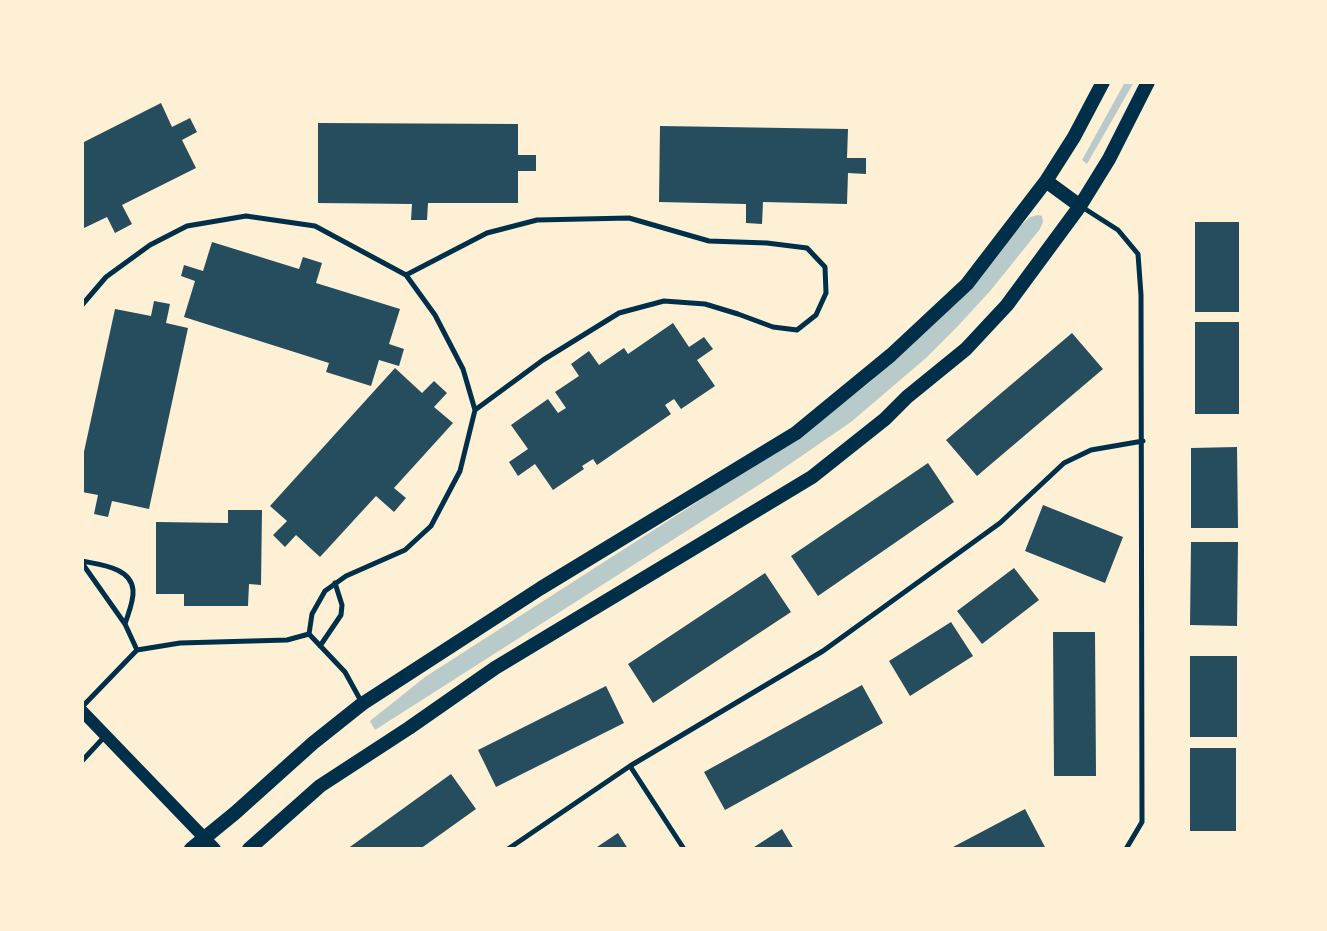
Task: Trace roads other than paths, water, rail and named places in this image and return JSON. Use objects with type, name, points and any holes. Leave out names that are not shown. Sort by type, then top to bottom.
[{"type":"main road","points":[[191,849],[362,704],[541,588],[796,433],[891,355],[967,284],[1046,181],[1103,82]]},
{"type":"main road","points":[[249,849],[320,786],[495,668],[812,477],[885,419],[965,349],[1007,305],[1080,206],[1109,159],[1148,82]]},
{"type":"main road","points":[[1046,181],[1080,206]]},
{"type":"street","points":[[82,709],[215,849]]},
{"type":"lane","points":[[1080,206],[1118,230],[1138,254],[1141,295],[1142,822],[1126,849]]},
{"type":"lane","points":[[82,305],[106,277],[150,245],[187,226],[246,216],[315,226],[406,275],[435,315],[463,369],[475,410],[460,471],[431,526],[405,550],[346,576],[325,591],[312,614],[309,634]]},
{"type":"lane","points":[[406,275],[487,233],[537,220],[629,218],[709,242],[766,243],[807,248],[825,267],[826,293],[817,315],[797,330],[773,327],[705,304],[664,301],[619,313],[542,360],[475,410]]},
{"type":"lane","points":[[508,849],[629,766],[823,651],[1000,523],[1064,463],[1091,450],[1143,440]]},
{"type":"lane","points":[[82,562],[125,624],[137,650]]},
{"type":"lane","points":[[82,562],[123,572],[131,580],[134,591],[125,624]]},
{"type":"lane","points":[[320,646],[341,615],[342,605],[335,583]]},
{"type":"lane","points":[[309,634],[345,672],[362,704]]},
{"type":"lane","points":[[82,709],[137,650],[180,643],[287,640],[309,634]]},
{"type":"lane","points":[[82,761],[106,735]]},
{"type":"lane","points":[[629,766],[684,849]]}]
